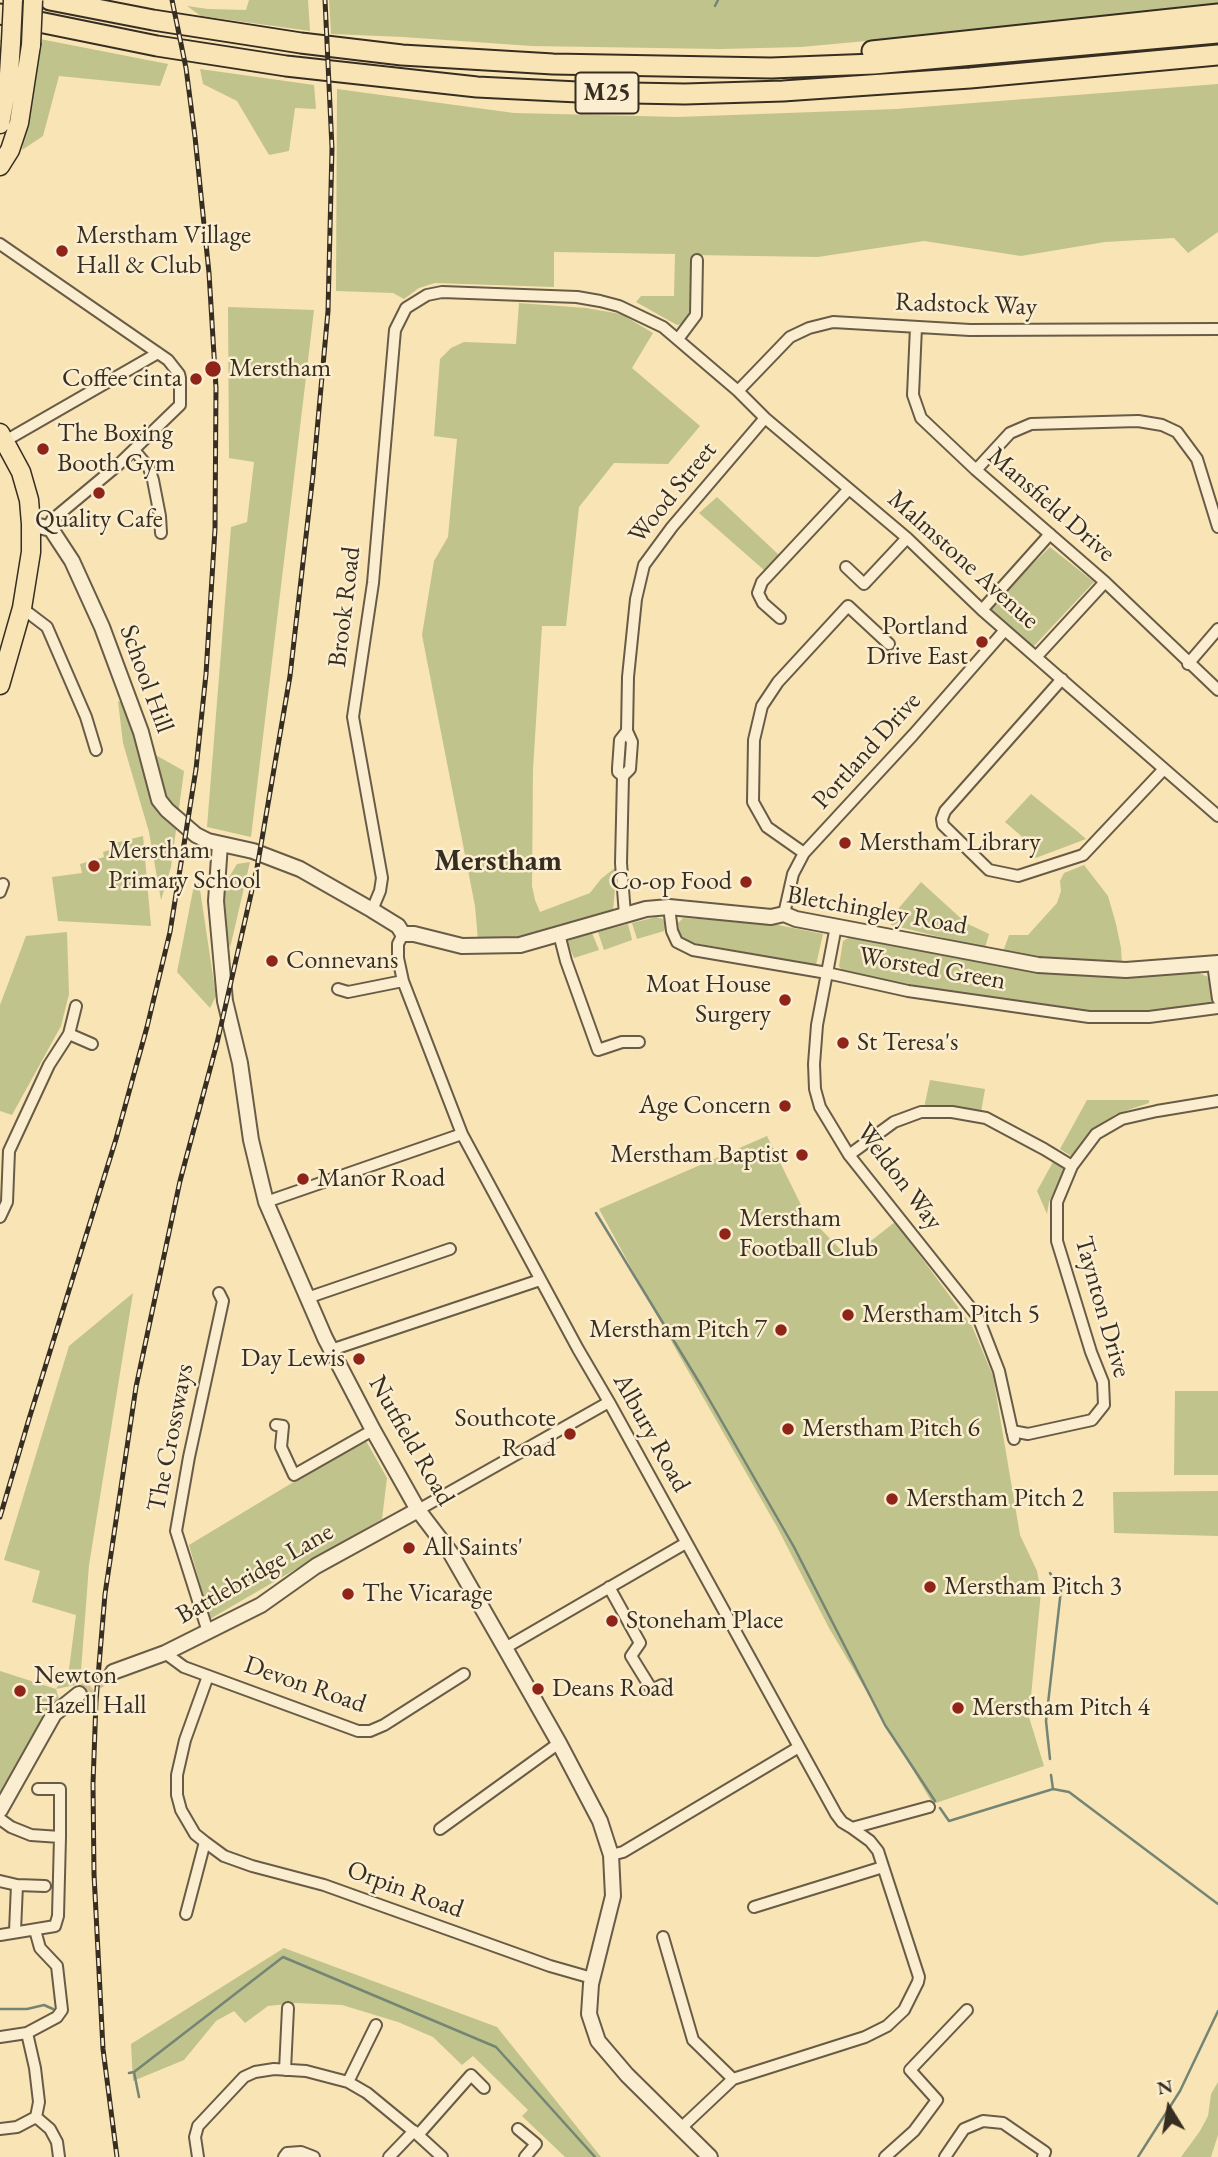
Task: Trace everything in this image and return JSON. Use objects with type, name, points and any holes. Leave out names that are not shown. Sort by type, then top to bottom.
[{"type":"highway","name":"M25","points":[[50,0],[213,30],[401,54],[552,64],[771,68],[936,60],[1218,33]]},
{"type":"highway","name":"M25","points":[[0,14],[157,46],[286,66],[477,87],[578,92],[685,94],[783,91],[946,80],[1218,55]]},
{"type":"highway","points":[[771,68],[835,55],[1218,14]]},
{"type":"main road","points":[[0,124],[9,74],[13,0]]},
{"type":"main road","points":[[0,166],[10,150],[19,123],[31,45],[33,0]]},
{"type":"main road","points":[[0,685],[22,608],[31,552],[40,525],[21,472],[2,437]]},
{"type":"street","points":[[0,244],[168,360],[180,379],[180,405],[134,450],[52,520],[40,525]]},
{"type":"street","points":[[678,338],[696,315],[697,260]]},
{"type":"street","name":"Malmstone Avenue","points":[[406,309],[427,295],[442,292],[577,297],[619,306],[648,318],[678,338],[765,418],[907,538],[982,610],[1218,816]]},
{"type":"street","name":"Brook Road","points":[[372,910],[382,878],[353,717],[373,583],[395,330],[406,309]]},
{"type":"street","name":"Radstock Way","points":[[738,391],[782,343],[798,332],[821,324],[843,321],[916,327],[1034,331],[1218,330]]},
{"type":"street","name":"Mansfield Drive","points":[[916,327],[912,383],[916,407],[921,418],[976,470],[1105,582],[1218,690]]},
{"type":"street","points":[[2,437],[158,353]]},
{"type":"street","name":"Wood Street","points":[[625,915],[621,863],[623,776],[618,772],[620,740],[627,731],[628,677],[636,600],[644,565],[672,527],[765,418]]},
{"type":"street","points":[[976,470],[1010,433],[1031,424],[1138,421],[1162,425],[1177,432],[1197,459],[1218,527]]},
{"type":"street","points":[[134,450],[149,468],[153,480],[160,516],[160,533]]},
{"type":"street","points":[[780,618],[763,603],[758,593],[762,582],[848,490]]},
{"type":"street","name":"School Hill","points":[[40,525],[54,532],[72,561],[102,627],[141,732],[159,800],[177,821],[196,835],[220,844]]},
{"type":"street","points":[[982,610],[1050,534]]},
{"type":"street","points":[[845,567],[864,584],[907,538]]},
{"type":"street","points":[[1037,656],[1105,582]]},
{"type":"street","points":[[804,853],[767,827],[752,802],[754,740],[762,706],[778,682],[848,606],[889,644]]},
{"type":"street","points":[[22,608],[47,627],[86,717],[96,750]]},
{"type":"street","points":[[1188,664],[1218,629]]},
{"type":"street","name":"Portland Drive","points":[[784,914],[793,874],[804,853],[913,736],[1005,630]]},
{"type":"street","points":[[1062,679],[945,811],[943,825],[989,870],[1018,876],[1083,855],[1164,769]]},
{"type":"street","name":"Bletchingley Road","points":[[220,844],[253,851],[300,869],[398,926],[403,934],[414,934],[462,946],[520,944],[646,909],[669,907],[771,917],[784,914],[796,919],[1038,965],[1126,970],[1215,964]]},
{"type":"street","name":"Nutfield Road","points":[[220,844],[216,901],[225,1001],[240,1063],[251,1140],[267,1202],[331,1350],[373,1430],[418,1510],[450,1552],[559,1743],[600,1821],[611,1855],[613,1896],[592,1978],[589,2014],[598,2041],[627,2075],[710,2157]]},
{"type":"street","name":"Worsted Green","points":[[669,907],[672,931],[677,943],[693,950],[908,991],[1089,1017],[1149,1017],[1218,1008]]},
{"type":"street","name":"Weldon Way","points":[[836,926],[817,1025],[814,1065],[815,1088],[820,1107],[849,1155],[978,1317],[999,1371],[1013,1435]]},
{"type":"street","name":"Albury Road","points":[[403,934],[398,944],[403,981],[462,1134],[838,1818],[870,1841],[878,1851],[919,1977],[904,2010],[887,2026],[865,2037],[733,2079]]},
{"type":"street","points":[[559,934],[598,1050],[622,1042],[639,1042]]},
{"type":"street","points":[[1215,964],[1218,999]]},
{"type":"street","points":[[338,989],[348,992],[403,981]]},
{"type":"street","points":[[0,1217],[7,1202],[9,1151],[49,1065],[69,1034],[76,1006]]},
{"type":"street","points":[[69,1034],[92,1044]]},
{"type":"street","name":"Taynton Drive","points":[[1013,1435],[1092,1420],[1104,1405],[1103,1382],[1091,1352],[1058,1241],[1057,1202],[1072,1166],[1096,1133],[1122,1119],[1218,1101]]},
{"type":"street","points":[[849,1155],[894,1122],[921,1112],[952,1112],[986,1118],[1072,1166]]},
{"type":"street","points":[[267,1202],[462,1134]]},
{"type":"street","points":[[307,1298],[450,1249]]},
{"type":"street","points":[[331,1350],[540,1280]]},
{"type":"street","name":"The Crossways","points":[[208,1632],[176,1531],[223,1301],[219,1293]]},
{"type":"street","points":[[418,1510],[610,1402]]},
{"type":"street","points":[[276,1425],[283,1426],[281,1447],[294,1475],[373,1430]]},
{"type":"street","name":"Battlebridge Lane","points":[[113,1672],[165,1653],[261,1605],[316,1566],[418,1510]]},
{"type":"street","points":[[505,1648],[686,1543]]},
{"type":"street","points":[[609,1587],[640,1643],[631,1656],[652,1690],[662,1685]]},
{"type":"street","name":"Devon Road","points":[[165,1653],[184,1667],[358,1731],[370,1731],[384,1725],[464,1674]]},
{"type":"street","name":"Orpin Road","points":[[208,1676],[185,1740],[177,1775],[177,1795],[181,1810],[195,1834],[205,1842],[225,1856],[252,1866],[324,1885],[526,1958],[592,1978]]},
{"type":"street","points":[[0,1810],[54,1714],[79,1694]]},
{"type":"street","points":[[440,1829],[559,1743]]},
{"type":"street","points":[[611,1855],[623,1852],[799,1747]]},
{"type":"street","points":[[0,1935],[55,1926],[58,1916],[60,1789],[38,1789]]},
{"type":"street","points":[[852,1828],[929,1807]]},
{"type":"street","points":[[0,1819],[31,1835],[60,1837]]},
{"type":"street","points":[[186,1914],[205,1842]]},
{"type":"street","points":[[754,1907],[883,1867]]},
{"type":"street","points":[[0,1881],[45,1886]]},
{"type":"street","points":[[15,1931],[17,1885]]},
{"type":"street","points":[[0,2037],[27,2033],[57,2017],[62,2010],[57,1966],[40,1948],[36,1930]]},
{"type":"street","points":[[663,1937],[693,2040],[733,2079],[680,2129]]},
{"type":"street","points":[[279,2070],[288,2008]]},
{"type":"street","points":[[885,2157],[914,2131],[937,2099],[910,2070],[967,2010]]},
{"type":"street","points":[[348,2082],[376,2025]]},
{"type":"street","points":[[27,2033],[39,2102],[36,2117]]},
{"type":"street","points":[[198,2157],[195,2137],[198,2126],[244,2077],[255,2072],[279,2070],[306,2071],[348,2082],[367,2093],[442,2157]]},
{"type":"street","points":[[388,2157],[416,2133],[471,2075],[484,2088]]},
{"type":"street","points":[[0,2129],[17,2127],[36,2117]]},
{"type":"street","points":[[36,2117],[50,2129],[57,2142],[60,2157]]},
{"type":"street","points":[[945,2157],[964,2129],[984,2120],[1003,2123],[1045,2152],[1043,2157]]},
{"type":"street","points":[[518,2129],[536,2144],[525,2157]]},
{"type":"street","points":[[284,2157],[288,2153],[307,2155]]},
{"type":"green space","points":[[249,0],[308,0],[310,31],[201,16],[187,6],[246,10]]},
{"type":"green space","points":[[329,0],[1218,0],[1218,5],[801,47],[720,49],[532,46],[331,34]]},
{"type":"green space","points":[[40,39],[168,64],[160,86],[59,76],[43,136],[22,150]]},
{"type":"green space","points":[[200,69],[314,85],[316,109],[295,108],[289,151],[269,155],[237,101],[203,84]]},
{"type":"green space","points":[[1218,84],[1218,232],[1188,253],[1174,238],[1105,242],[1021,256],[924,241],[818,257],[694,255],[691,313],[682,324],[677,325],[636,302],[641,296],[674,296],[675,254],[554,252],[554,287],[435,283],[419,288],[404,299],[393,293],[336,291],[337,89],[514,113],[678,117],[896,109]]},
{"type":"green space","points":[[519,303],[586,308],[621,314],[653,333],[632,368],[700,426],[668,464],[614,463],[579,507],[566,626],[542,626],[533,769],[532,886],[535,900],[540,912],[590,893],[601,879],[617,866],[613,911],[512,939],[478,940],[475,906],[422,635],[434,561],[448,537],[457,439],[434,436],[440,359],[451,348],[464,342],[516,344]]},
{"type":"green space","points":[[228,307],[314,310],[251,837],[207,827],[231,527],[247,522],[254,462],[229,458]]},
{"type":"green space","points":[[717,497],[779,555],[764,570],[699,513]]},
{"type":"green space","points":[[1050,547],[1094,582],[1033,647],[988,608]]},
{"type":"green space","points":[[118,701],[123,703],[152,753],[184,771],[171,867],[161,900],[149,832],[123,743]]},
{"type":"green space","points":[[1031,794],[1086,839],[1033,859],[1034,847],[1005,822]]},
{"type":"green space","points":[[143,836],[151,926],[58,921],[52,877],[82,873],[80,864],[104,857],[103,852],[116,848],[115,843]]},
{"type":"green space","points":[[250,862],[230,948],[222,908],[223,887],[237,864]]},
{"type":"green space","points":[[1084,865],[1108,896],[1121,948],[1122,965],[1034,960],[1003,952],[1009,935],[1028,935],[1057,903],[1064,873]]},
{"type":"green space","points":[[197,870],[216,996],[210,1008],[177,972]]},
{"type":"green space","points":[[921,882],[966,923],[989,934],[985,948],[891,925],[892,916]]},
{"type":"green space","points":[[656,917],[663,919],[666,925],[664,931],[637,939],[632,923]]},
{"type":"green space","points":[[683,918],[768,923],[823,934],[816,965],[689,942],[679,935],[678,923]]},
{"type":"green space","points":[[628,924],[632,940],[604,950],[598,932]]},
{"type":"green space","points":[[67,932],[69,994],[61,1026],[12,1115],[0,1111],[0,1005],[26,936]]},
{"type":"green space","points":[[592,933],[599,950],[574,958],[567,941]]},
{"type":"green space","points":[[852,936],[1021,968],[1079,976],[1199,973],[1208,977],[1212,999],[1209,1005],[1149,1013],[1057,1011],[843,972],[839,966],[843,941]]},
{"type":"green space","points":[[930,1080],[985,1089],[981,1112],[950,1105],[924,1108]]},
{"type":"green space","points":[[1087,1100],[1149,1100],[1149,1103],[1116,1114],[1089,1132],[1071,1156],[1060,1149]]},
{"type":"green space","points":[[767,1136],[805,1213],[849,1258],[895,1222],[972,1326],[993,1376],[1020,1535],[1037,1571],[1041,1592],[1029,1717],[1044,1766],[933,1804],[829,1628],[777,1527],[599,1209]]},
{"type":"green space","points":[[1053,1162],[1065,1168],[1049,1202],[1047,1214],[1037,1191]]},
{"type":"green space","points":[[133,1293],[89,1565],[80,1684],[56,1689],[69,1669],[76,1615],[32,1602],[40,1571],[4,1560],[69,1346]]},
{"type":"green space","points":[[1175,1391],[1218,1391],[1218,1475],[1174,1475]]},
{"type":"green space","points":[[365,1439],[387,1478],[382,1519],[210,1619],[189,1545]]},
{"type":"green space","points":[[1218,1491],[1218,1536],[1114,1533],[1113,1492]]},
{"type":"green space","points":[[0,1671],[56,1689],[60,1703],[0,1802]]},
{"type":"green space","points":[[284,1948],[497,2027],[601,2157],[565,2157],[522,2116],[528,2110],[473,2056],[462,2065],[433,2037],[398,2022],[342,2005],[296,2003],[268,2006],[245,2023],[234,2011],[216,2021],[184,2060],[133,2081],[131,2044]]},
{"type":"green space","points":[[1218,2082],[1218,2135],[1211,2157],[1181,2157],[1208,2116],[1211,2094]]},
{"type":"waterway","points":[[715,6],[718,0]]},
{"type":"waterway","points":[[596,1213],[702,1387],[794,1547],[885,1725],[935,1801]]},
{"type":"waterway","points":[[1050,1573],[1061,1590],[1046,1721],[1050,1759]]},
{"type":"waterway","points":[[1051,1775],[1053,1789]]},
{"type":"waterway","points":[[940,1808],[949,1821],[1053,1789],[1069,1792],[1218,1904]]},
{"type":"waterway","points":[[134,2072],[283,1957],[496,2047],[595,2157]]},
{"type":"waterway","points":[[0,2009],[27,2009],[44,2005],[53,2009]]},
{"type":"waterway","points":[[1138,2157],[1180,2091],[1218,2011]]},
{"type":"waterway","points":[[129,2073],[134,2072],[139,2097]]},
{"type":"tunnel","points":[[79,1694],[113,1672]]},
{"type":"railway","points":[[0,1517],[116,1139],[147,1027],[170,932],[196,769],[206,674],[215,529],[216,388],[209,273],[195,137],[186,68],[172,0]]},
{"type":"railway","points":[[117,2157],[103,2049],[94,1874],[96,1701],[105,1594],[136,1387],[180,1181],[217,1043],[257,868],[290,676],[328,311],[332,148],[325,0]]},
{"type":"place","name":"Merstham Village Hall & Club","points":[[62,251]]},
{"type":"place","name":"Merstham","points":[[213,369]]},
{"type":"place","name":"Coffee cinta","points":[[196,379]]},
{"type":"place","name":"The Boxing Booth Gym","points":[[43,449]]},
{"type":"place","name":"Quality Cafe","points":[[99,493]]},
{"type":"place","name":"Portland Drive East","points":[[982,642]]},
{"type":"place","name":"Merstham Library","points":[[845,843]]},
{"type":"place","name":"Merstham Primary School","points":[[94,866]]},
{"type":"place","name":"Co-op Food","points":[[746,882]]},
{"type":"place","name":"Connevans","points":[[272,961]]},
{"type":"place","name":"Moat House Surgery","points":[[785,1000]]},
{"type":"place","name":"St Teresa's","points":[[843,1043]]},
{"type":"place","name":"Age Concern","points":[[785,1106]]},
{"type":"place","name":"Merstham Baptist","points":[[802,1155]]},
{"type":"place","name":"Manor Road","points":[[303,1179]]},
{"type":"place","name":"Merstham Football Club","points":[[725,1234]]},
{"type":"place","name":"Merstham Pitch 5","points":[[848,1315]]},
{"type":"place","name":"Merstham Pitch 7","points":[[781,1330]]},
{"type":"place","name":"Day Lewis","points":[[359,1359]]},
{"type":"place","name":"Merstham Pitch 6","points":[[788,1429]]},
{"type":"place","name":"Southcote Road","points":[[570,1434]]},
{"type":"place","name":"Merstham Pitch 2","points":[[892,1499]]},
{"type":"place","name":"All Saints'","points":[[409,1548]]},
{"type":"place","name":"Merstham Pitch 3","points":[[930,1587]]},
{"type":"place","name":"The Vicarage","points":[[348,1594]]},
{"type":"place","name":"Stoneham Place","points":[[612,1621]]},
{"type":"place","name":"Deans Road","points":[[538,1689]]},
{"type":"place","name":"Newton Hazell Hall","points":[[20,1691]]},
{"type":"place","name":"Merstham Pitch 4","points":[[958,1708]]},
{"type":"district","name":"Merstham","points":[[498,862]]}]
